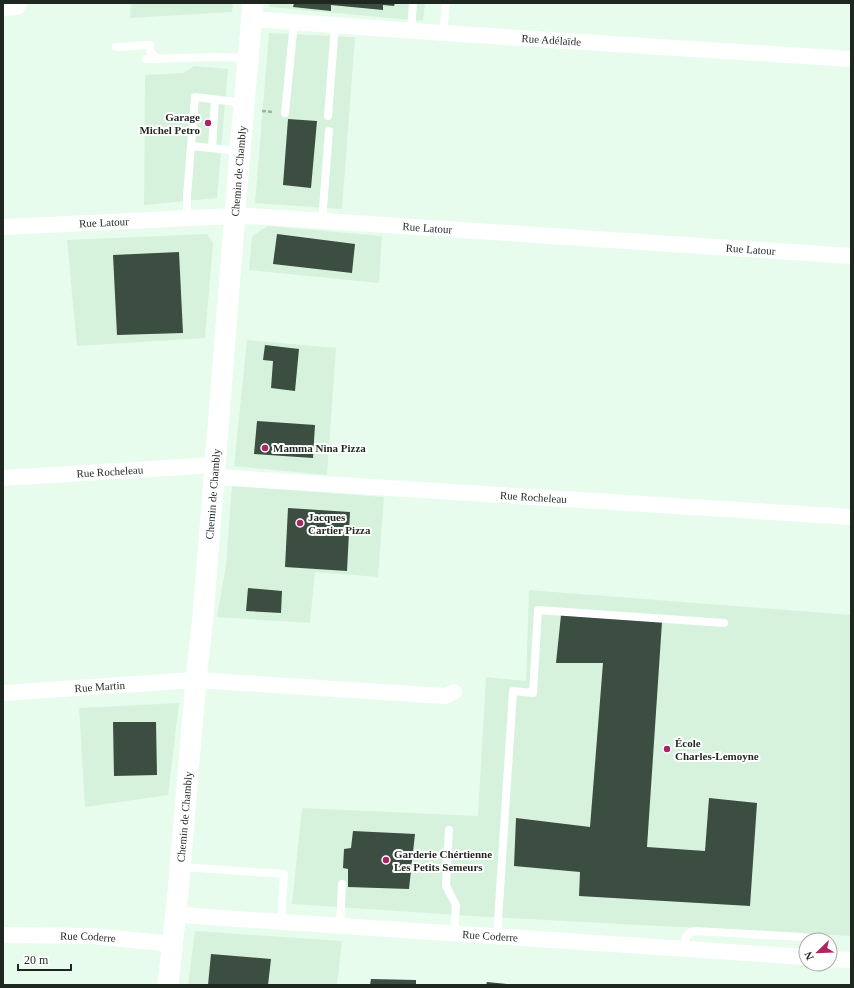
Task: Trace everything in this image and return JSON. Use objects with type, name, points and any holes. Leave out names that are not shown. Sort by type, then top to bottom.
[{"type":"street","points":[[3,8],[17,7],[19,3]]},
{"type":"street","name":"Rue Adélaïde","points":[[253,11],[294,22],[851,59]]},
{"type":"street","name":"Chemin de Chambly","points":[[168,985],[203,616],[240,151],[253,11]]},
{"type":"street","name":"Rue Latour","points":[[3,227],[251,216],[851,256]]},
{"type":"street","name":"Rue Rocheleau","points":[[3,478],[215,471],[851,517]]},
{"type":"street","name":"Rue Martin","points":[[3,693],[196,680],[445,696],[454,692]]},
{"type":"street","name":"Rue Coderre","points":[[175,913],[194,916],[798,956]]},
{"type":"street","name":"Rue Coderre","points":[[3,935],[92,936],[173,944]]},
{"type":"street","points":[[838,959],[851,960]]},
{"type":"lane","points":[[411,30],[413,3]]},
{"type":"lane","points":[[443,33],[446,3]]},
{"type":"lane","points":[[286,113],[294,22]]},
{"type":"lane","points":[[328,116],[335,25]]},
{"type":"lane","points":[[116,47],[150,45],[150,51],[157,59]]},
{"type":"lane","points":[[146,59],[215,57],[249,58]]},
{"type":"lane","points":[[187,218],[187,196],[195,97],[245,103]]},
{"type":"lane","points":[[212,148],[215,100]]},
{"type":"lane","points":[[322,221],[329,131]]},
{"type":"lane","points":[[191,146],[240,151]]},
{"type":"lane","points":[[497,936],[513,691],[533,693],[538,610],[724,623]]},
{"type":"lane","points":[[449,830],[446,886],[456,905],[454,934]]},
{"type":"lane","points":[[180,867],[284,874],[281,922]]},
{"type":"lane","points":[[340,926],[342,884]]},
{"type":"lane","points":[[684,948],[686,936],[691,931],[695,930],[798,937]]},
{"type":"shaded area","points":[[131,3],[233,3],[232,12],[130,18]]},
{"type":"shaded area","points":[[270,3],[425,3],[423,21],[269,7]]},
{"type":"shaded area","points":[[269,33],[355,37],[342,209],[255,203]]},
{"type":"shaded area","points":[[194,66],[228,69],[217,198],[144,205],[145,75],[184,73]]},
{"type":"shaded area","points":[[268,226],[382,236],[379,283],[249,270],[252,236]]},
{"type":"shaded area","points":[[207,234],[213,243],[205,338],[77,346],[67,240]]},
{"type":"shaded area","points":[[247,340],[336,348],[327,475],[234,466]]},
{"type":"shaded area","points":[[232,486],[384,497],[378,577],[315,572],[310,623],[217,617],[226,565]]},
{"type":"shaded area","name":"École Charles-Lemoyne","points":[[529,590],[851,615],[851,936],[838,935],[838,932],[798,932],[798,933],[472,916],[292,904],[302,808],[478,816],[486,677],[526,681]]},
{"type":"shaded area","points":[[179,703],[168,795],[85,807],[79,708]]},
{"type":"shaded area","points":[[195,931],[342,941],[337,985],[188,985]]},
{"type":"building","points":[[294,3],[395,3],[394,6],[383,5],[383,10],[331,5],[331,11],[293,7]]},
{"type":"building","points":[[288,119],[317,121],[311,188],[283,185]]},
{"type":"building","points":[[277,234],[355,244],[352,273],[273,264]]},
{"type":"building","points":[[179,252],[183,333],[117,335],[113,255]]},
{"type":"building","points":[[265,345],[299,349],[295,391],[271,388],[273,361],[263,360]]},
{"type":"building","points":[[257,421],[315,425],[313,458],[254,454]]},
{"type":"building","points":[[288,508],[350,512],[347,571],[285,567]]},
{"type":"building","points":[[248,588],[282,591],[281,613],[246,611]]},
{"type":"building","points":[[561,615],[662,622],[647,847],[705,851],[709,798],[757,803],[750,906],[579,896],[580,872],[514,866],[516,818],[590,827],[603,663],[556,663]]},
{"type":"building","points":[[113,722],[156,722],[157,775],[114,776]]},
{"type":"building","points":[[353,831],[415,834],[409,889],[348,887],[348,869],[343,868],[344,849],[351,848]]},
{"type":"building","points":[[211,954],[271,959],[268,985],[208,985]]},
{"type":"building","points":[[371,979],[416,980],[416,985],[370,985]]},
{"type":"building","points":[[487,982],[507,984],[507,985],[486,985]]},
{"type":"place","name":"Garage Michel Petro","points":[[208,123]]},
{"type":"place","name":"Mamma Nina Pizza","points":[[265,448]]},
{"type":"place","name":"Jacques Cartier Pizza","points":[[300,523]]},
{"type":"place","name":"École Charles-Lemoyne","points":[[667,749]]},
{"type":"place","name":"Garderie Chértienne Les Petits Semeurs","points":[[386,860]]}]
